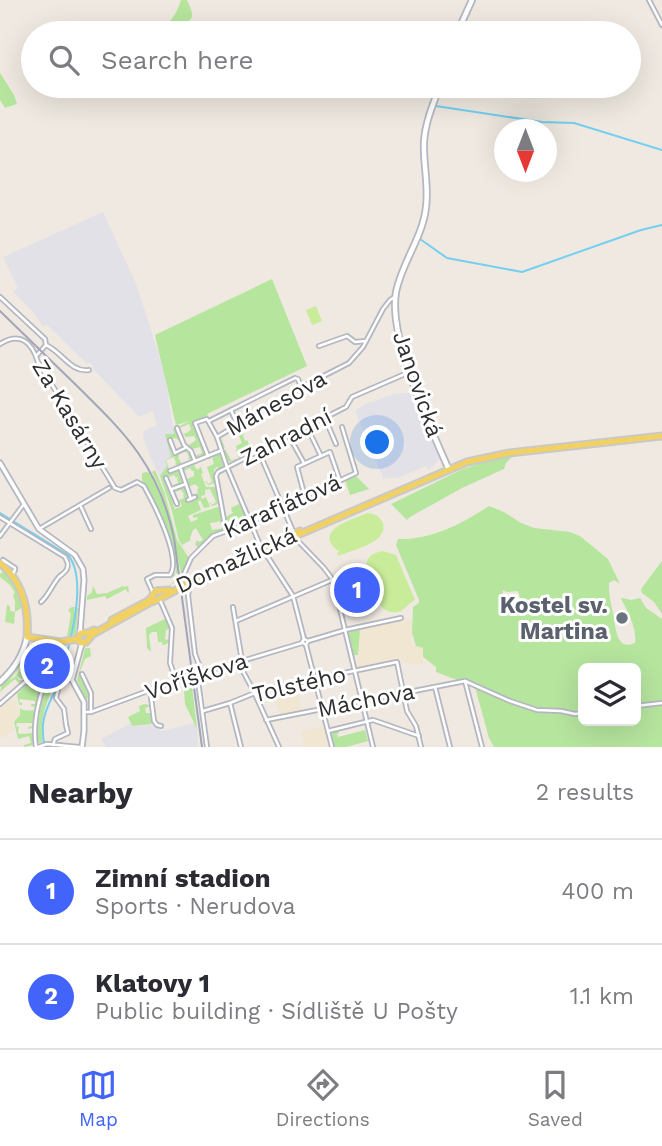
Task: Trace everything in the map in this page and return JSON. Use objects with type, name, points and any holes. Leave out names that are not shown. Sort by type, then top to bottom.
[{"type":"main road","points":[[462,21],[472,0]]},
{"type":"main road","name":"Janovická","points":[[436,98],[425,138],[427,198],[424,221],[401,274],[395,315],[413,381],[450,470]]},
{"type":"main road","name":"Domažlická","points":[[80,638],[93,634],[157,596],[474,460],[509,453],[662,436]]},
{"type":"main road","points":[[0,682],[17,663],[27,637],[23,595],[1,562]]},
{"type":"main road","points":[[27,637],[60,642],[80,638]]},
{"type":"street","points":[[649,0],[662,25]]},
{"type":"street","name":"Mánesova","points":[[332,747],[293,596],[262,549],[217,437],[301,387],[349,363],[359,353],[388,308],[390,300],[396,296]]},
{"type":"street","points":[[0,297],[45,339],[46,345],[37,356]]},
{"type":"street","points":[[388,308],[395,315]]},
{"type":"street","points":[[319,346],[347,336],[355,342],[366,341]]},
{"type":"street","name":"Za Kasárny","points":[[0,344],[12,338],[19,338],[37,356],[38,362],[114,487],[120,491],[135,482],[144,485],[170,544],[173,573],[147,579],[157,596]]},
{"type":"street","points":[[46,345],[75,369],[89,370]]},
{"type":"street","name":"Zahradní","points":[[226,531],[216,474],[348,405],[352,397],[405,374]]},
{"type":"street","points":[[208,422],[295,378],[301,387]]},
{"type":"street","points":[[231,410],[237,424]]},
{"type":"street","points":[[208,456],[194,424],[205,418],[217,437]]},
{"type":"street","points":[[325,418],[336,444]]},
{"type":"street","points":[[307,427],[321,456]]},
{"type":"street","points":[[177,428],[195,461]]},
{"type":"street","name":"Karafiátová","points":[[184,574],[191,558],[208,539],[356,473],[342,428]]},
{"type":"street","points":[[289,436],[304,463]]},
{"type":"street","points":[[170,440],[175,453],[186,447]]},
{"type":"street","points":[[305,497],[296,468],[329,450],[340,481]]},
{"type":"street","points":[[170,471],[221,451]]},
{"type":"street","points":[[259,452],[293,531]]},
{"type":"street","points":[[0,463],[39,529],[75,555],[84,580],[80,638],[72,680],[84,702],[80,747],[47,744],[39,747],[35,735],[36,719],[49,672],[72,680]]},
{"type":"street","points":[[180,467],[191,498]]},
{"type":"street","points":[[166,478],[177,505]]},
{"type":"street","points":[[171,490],[186,484]]},
{"type":"street","points":[[39,529],[109,488]]},
{"type":"street","points":[[0,536],[24,504]]},
{"type":"street","points":[[80,505],[91,529]]},
{"type":"street","points":[[0,517],[12,522],[65,557],[67,561],[66,571],[41,602]]},
{"type":"street","points":[[300,543],[333,580],[373,747]]},
{"type":"street","points":[[236,621],[333,580]]},
{"type":"street","points":[[189,590],[208,747]]},
{"type":"street","points":[[157,596],[172,628],[170,663],[176,680]]},
{"type":"street","points":[[233,607],[240,662],[279,747]]},
{"type":"street","name":"Voříškova","points":[[91,712],[176,680],[345,630],[401,618]]},
{"type":"street","name":"Tolstého","points":[[203,711],[254,692],[397,662],[404,692]]},
{"type":"street","points":[[82,674],[92,702],[91,712],[84,712]]},
{"type":"street","points":[[465,681],[537,710],[561,710],[578,714]]},
{"type":"street","points":[[465,681],[482,747]]},
{"type":"street","name":"Máchova","points":[[266,720],[465,681]]},
{"type":"street","points":[[0,704],[25,682],[43,688]]},
{"type":"street","points":[[435,687],[450,747]]},
{"type":"street","points":[[150,689],[154,722],[161,726]]},
{"type":"street","points":[[53,746],[55,739],[68,733],[64,709],[56,698],[58,690]]},
{"type":"street","points":[[404,692],[407,711],[415,724],[421,747]]},
{"type":"street","points":[[230,703],[241,747]]},
{"type":"street","points":[[641,705],[662,703]]},
{"type":"street","points":[[328,730],[373,720],[419,736]]},
{"type":"shaded area","points":[[103,212],[136,284],[164,370],[174,434],[165,434],[171,457],[165,460],[167,466],[160,476],[143,437],[144,431],[157,425],[153,411],[139,417],[94,370],[91,363],[86,363],[47,325],[43,327],[34,313],[13,292],[18,288],[3,257]]},
{"type":"shaded area","points":[[409,393],[440,459],[429,470],[426,466],[398,478],[384,480],[355,410],[394,394]]},
{"type":"shaded area","points":[[408,618],[412,621],[411,645],[423,647],[423,665],[402,662],[401,659],[355,667],[360,630]]},
{"type":"shaded area","points":[[297,685],[302,711],[281,715],[272,690]]},
{"type":"shaded area","points":[[16,698],[19,715],[12,722],[14,731],[0,738],[0,709]]},
{"type":"shaded area","points":[[131,723],[132,726],[156,725],[163,731],[194,723],[198,747],[106,747],[101,739]]},
{"type":"shaded area","points":[[324,726],[327,747],[304,747],[301,732]]},
{"type":"green space","points":[[181,0],[187,0],[192,17],[187,21],[170,21]]},
{"type":"green space","points":[[0,73],[17,104],[5,108],[0,100]]},
{"type":"green space","points":[[272,279],[307,366],[207,414],[209,419],[207,416],[195,422],[194,427],[205,456],[199,455],[200,458],[196,458],[195,456],[202,453],[200,447],[192,449],[188,446],[196,440],[194,436],[186,438],[182,434],[191,429],[189,424],[175,430],[181,439],[179,441],[176,438],[168,440],[172,455],[186,450],[192,458],[190,462],[187,452],[178,453],[183,465],[177,467],[174,465],[174,457],[166,460],[170,472],[179,470],[184,479],[184,482],[174,488],[173,485],[178,483],[179,477],[174,475],[164,479],[171,498],[174,499],[175,509],[182,506],[177,501],[184,498],[184,494],[181,490],[175,490],[185,487],[189,503],[196,500],[192,495],[198,493],[199,488],[195,484],[188,487],[187,479],[194,476],[194,471],[190,468],[184,471],[184,468],[196,463],[194,465],[197,470],[201,467],[206,487],[216,487],[218,504],[210,504],[216,502],[210,489],[205,490],[205,495],[201,496],[202,499],[206,497],[210,507],[204,508],[200,500],[198,502],[201,510],[188,516],[191,522],[198,519],[193,518],[193,515],[220,507],[223,526],[219,520],[210,523],[212,530],[223,530],[209,537],[198,548],[195,544],[197,540],[203,540],[196,528],[191,540],[182,545],[160,476],[167,466],[165,460],[171,457],[165,434],[174,434],[173,429],[190,421],[176,425],[155,335]]},
{"type":"green space","points":[[316,306],[322,321],[312,325],[306,310]]},
{"type":"green space","points":[[250,418],[252,425],[242,432],[252,452],[239,458],[236,446],[242,443],[237,431],[221,438],[225,448],[219,438]]},
{"type":"green space","points":[[225,449],[231,460],[237,458],[229,462],[224,453]]},
{"type":"green space","points":[[218,454],[224,465],[214,469],[215,483],[208,485],[205,481],[208,484],[212,482],[207,467],[214,464],[212,456]]},
{"type":"green space","points":[[512,457],[504,469],[462,488],[407,520],[391,504],[463,469]]},
{"type":"green space","points":[[155,470],[164,491],[177,540],[189,558],[181,573],[167,509],[152,472]]},
{"type":"green space","points":[[142,473],[150,473],[161,497],[172,534],[178,573],[175,573],[172,549],[165,528],[147,486],[142,481]]},
{"type":"green space","points":[[356,476],[369,489],[350,495],[345,480]]},
{"type":"green space","points":[[239,504],[247,520],[229,527],[226,517],[234,512],[231,508]]},
{"type":"green space","points":[[489,506],[534,528],[570,532],[580,536],[608,559],[620,584],[614,580],[609,583],[609,592],[621,642],[629,645],[635,643],[635,632],[622,598],[640,598],[646,608],[662,619],[662,747],[494,747],[475,687],[436,672],[436,667],[423,657],[423,648],[416,646],[412,633],[413,607],[419,600],[396,545],[398,539],[422,537],[457,525]],"holes":[[[503,590],[518,591],[519,601],[503,600]]]},
{"type":"green space","points":[[368,513],[376,515],[382,521],[384,528],[381,534],[369,544],[338,556],[337,553],[340,552],[332,545],[330,538],[332,532],[345,522]]},
{"type":"green space","points":[[383,551],[396,555],[415,600],[400,611],[385,610],[376,597],[367,572],[367,561],[370,557]]},
{"type":"green space","points":[[662,561],[662,614],[641,589]]},
{"type":"green space","points":[[4,571],[17,588],[23,607],[15,612],[15,593],[0,577]]},
{"type":"green space","points":[[175,573],[174,583],[164,589],[157,590],[154,587],[163,589],[173,583],[172,576]]},
{"type":"green space","points":[[93,586],[97,594],[123,586],[128,586],[129,592],[126,589],[107,599],[105,596],[87,600]]},
{"type":"green space","points":[[7,605],[10,606],[10,611],[15,612],[14,624],[5,622]]},
{"type":"green space","points":[[75,607],[74,613],[78,608],[76,634],[73,636],[74,617],[72,636],[67,637],[71,614],[68,610]]},
{"type":"green space","points":[[167,618],[170,629],[166,630],[165,639],[169,640],[162,645],[162,642],[158,642],[157,632],[152,632],[149,635],[151,652],[147,648],[146,628]]},
{"type":"green space","points":[[360,630],[358,655],[354,658],[347,633]]},
{"type":"green space","points":[[85,648],[90,648],[91,656],[85,659],[80,671],[91,698],[86,699],[77,681]]},
{"type":"green space","points":[[27,651],[19,668],[9,681],[16,676],[23,680],[20,684],[15,679],[0,692],[0,685],[17,668]]},
{"type":"green space","points":[[27,656],[28,665],[46,673],[43,684],[38,684],[42,679],[28,674],[29,666],[25,680],[16,676],[22,665],[28,666],[23,663]]},
{"type":"green space","points":[[52,675],[59,678],[45,709],[43,743],[37,742],[41,705]]},
{"type":"green space","points":[[191,677],[197,729],[185,704],[180,681]]},
{"type":"green space","points":[[26,685],[40,688],[36,705],[34,707],[31,704],[35,704],[35,701],[20,699],[22,705],[19,705],[17,694]]},
{"type":"green space","points":[[139,706],[150,706],[145,708],[146,713],[150,713],[152,724],[132,726],[128,717],[140,711]]},
{"type":"green space","points":[[20,708],[35,712],[32,728],[28,729],[32,723],[17,723],[16,726],[19,727],[19,734],[33,733],[33,745],[24,747],[31,743],[29,736],[18,739],[14,722],[20,715]]},
{"type":"green space","points":[[339,730],[338,737],[365,730],[368,741],[334,747],[330,734]]},
{"type":"waterway","points":[[436,106],[542,122],[574,123],[662,150]]},
{"type":"waterway","points":[[420,239],[447,258],[522,272],[662,225]]},
{"type":"waterway","points":[[0,513],[68,555],[77,580],[75,614],[68,648],[61,675],[44,718],[45,747]]},
{"type":"railway","points":[[0,311],[111,420],[139,454],[160,491],[174,538],[202,747]]},
{"type":"place","name":"Zimní stadion","points":[[357,590]]},
{"type":"place","name":"Kostel sv. Martina","points":[[622,618]]},
{"type":"place","name":"Klatovy 1","points":[[47,666]]}]
